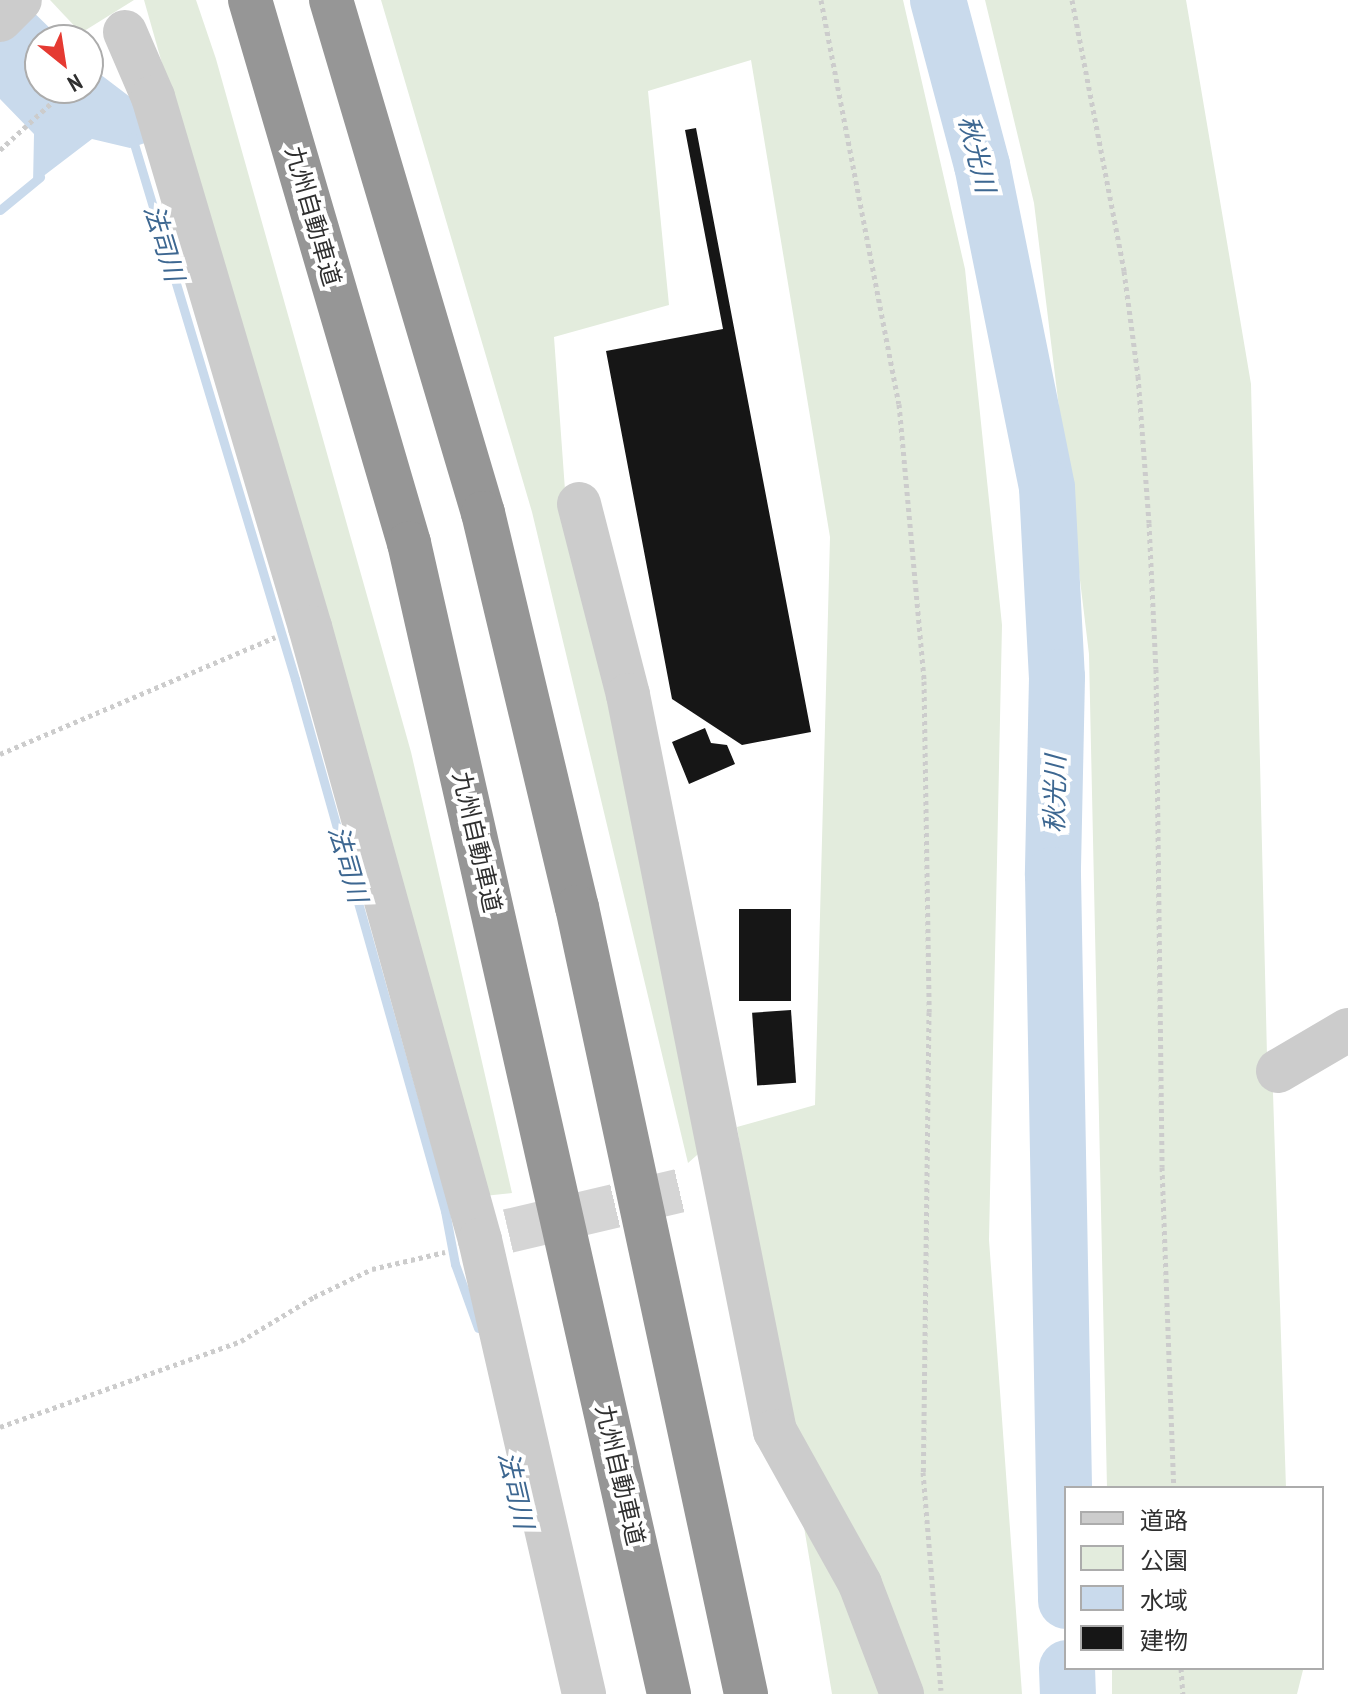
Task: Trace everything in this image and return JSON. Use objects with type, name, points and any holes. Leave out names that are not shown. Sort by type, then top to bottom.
[{"type":"highway","name":"九州自動車道","points":[[250,0],[409,543],[669,1694]]},
{"type":"highway","points":[[331,0],[483,513],[577,907],[746,1694]]},
{"type":"street","points":[[0,20],[20,0]]},
{"type":"street","points":[[125,32],[153,97],[494,1236],[584,1694]]},
{"type":"street","points":[[579,504],[628,695],[711,1183],[775,1431],[860,1584],[902,1694]]},
{"type":"street","points":[[1278,1071],[1348,1030]]},
{"type":"path","points":[[821,0],[899,404],[924,681],[929,1012],[923,1472],[942,1694]]},
{"type":"path","points":[[1072,0],[1124,271],[1138,376],[1148,508],[1156,669],[1162,1167],[1174,1486]]},
{"type":"path","points":[[0,150],[51,104]]},
{"type":"path","points":[[0,754],[262,641]]},
{"type":"path","points":[[0,1427],[216,1351],[264,1329],[342,1282],[372,1269],[427,1256]]},
{"type":"path","points":[[1181,1670],[1183,1694]]},
{"type":"green space","points":[[50,0],[134,0],[95,24],[73,24]]},
{"type":"green space","points":[[144,0],[196,0],[216,59],[411,752],[512,1193],[484,1196]]},
{"type":"green space","points":[[381,0],[903,0],[965,269],[1002,625],[989,1240],[1022,1694],[832,1694],[737,1127],[815,1105],[830,537],[751,60],[648,91],[669,305],[554,337],[565,490],[713,1141],[688,1163],[532,512]]},
{"type":"green space","points":[[985,0],[1186,0],[1251,384],[1267,1056],[1273,1093],[1286,1486],[1107,1486],[1089,654],[1034,203]]},
{"type":"green space","points":[[1112,1670],[1303,1670],[1297,1694],[1112,1694]]},
{"type":"water","points":[[0,0],[21,0],[46,24],[24,24],[24,104],[104,104],[104,77],[134,100],[154,140],[130,148],[92,139],[33,184],[34,134],[0,99]]},
{"type":"building","points":[[696,128],[811,732],[742,745],[672,699],[606,351],[723,329],[685,130]]},
{"type":"building","points":[[705,728],[711,743],[727,745],[735,764],[689,784],[672,742]]},
{"type":"building","points":[[739,909],[791,909],[791,1001],[739,1001]]},
{"type":"building","points":[[791,1010],[796,1083],[757,1086],[752,1013]]},
{"type":"waterway","name":"秋光川","points":[[938,0],[982,165],[1047,488],[1057,677],[1053,875],[1064,1489]]},
{"type":"waterway","name":"法司川","points":[[132,137],[295,679],[445,1211],[455,1264],[478,1328]]},
{"type":"waterway","points":[[0,210],[40,177]]},
{"type":"waterway","name":"秋光川","points":[[1067,1670],[1068,1694]]},
{"type":"tunnel","points":[[508,1231],[696,1187]]}]
